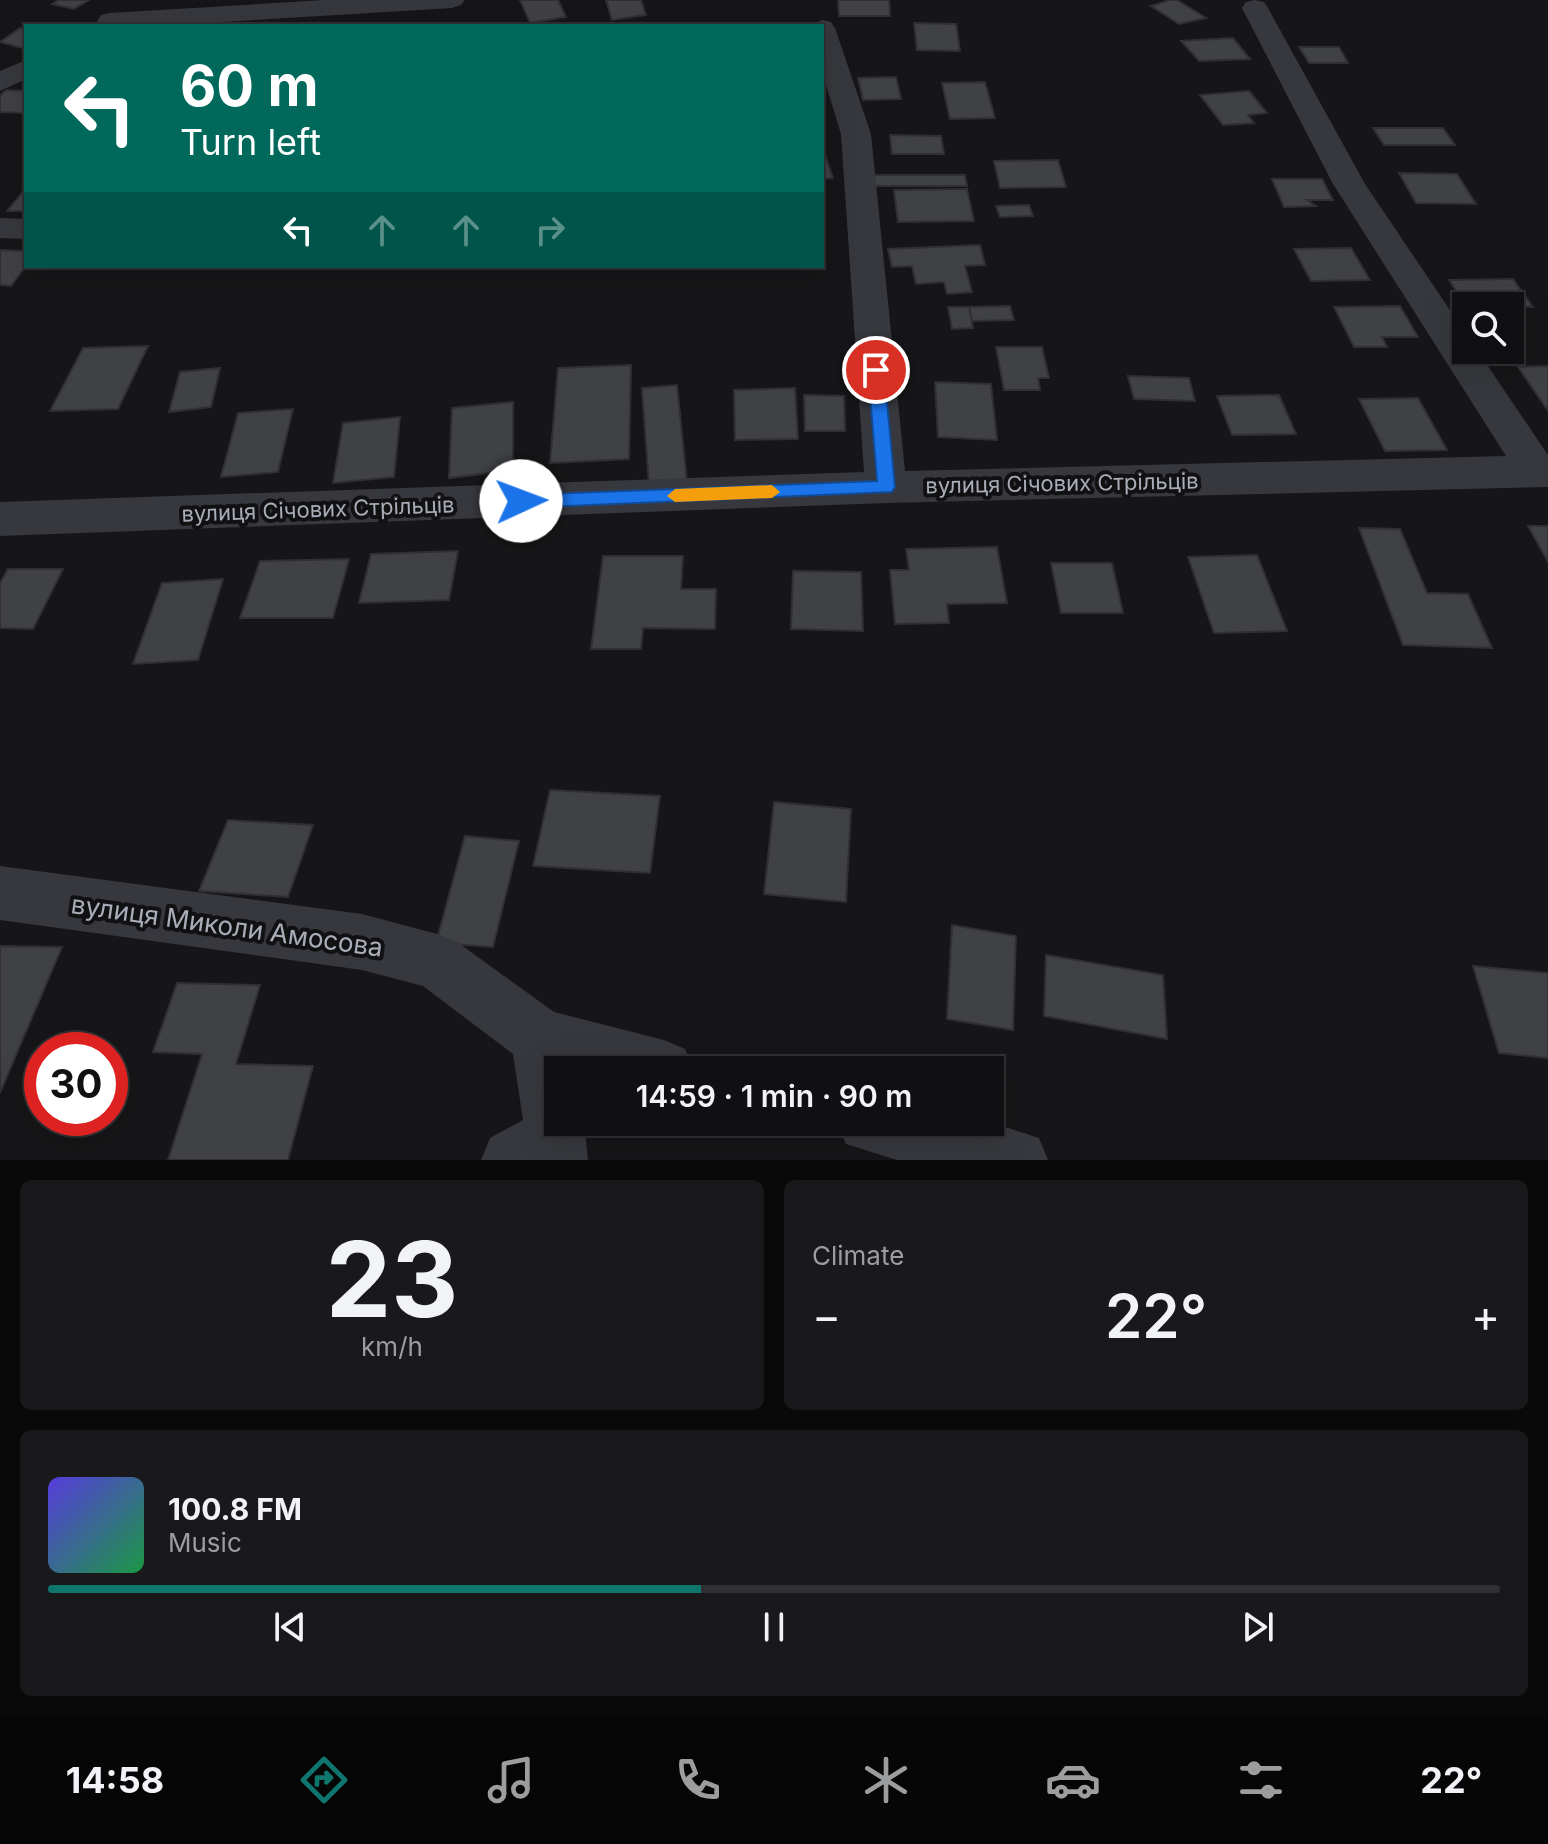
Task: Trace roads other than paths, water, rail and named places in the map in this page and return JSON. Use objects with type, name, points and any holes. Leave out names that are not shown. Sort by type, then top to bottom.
[{"type":"street","points":[[105,23],[129,0]]},
{"type":"street","points":[[105,23],[452,0]]},
{"type":"street","points":[[815,0],[821,24]]},
{"type":"street","points":[[1255,8],[1349,184],[1542,471]]},
{"type":"street","points":[[824,33],[856,134],[886,487]]},
{"type":"street","points":[[0,82],[24,69]]},
{"type":"street","points":[[0,228],[24,229]]},
{"type":"street","name":"вулиця Січових Стрільців","points":[[0,519],[886,487],[1542,471]]},
{"type":"street","name":"вулиця Миколи Амосова","points":[[0,893],[362,942],[437,962],[540,1038],[610,1056]]},
{"type":"street","points":[[540,1038],[542,1152]]},
{"type":"street","points":[[923,1136],[1017,1160]]}]
